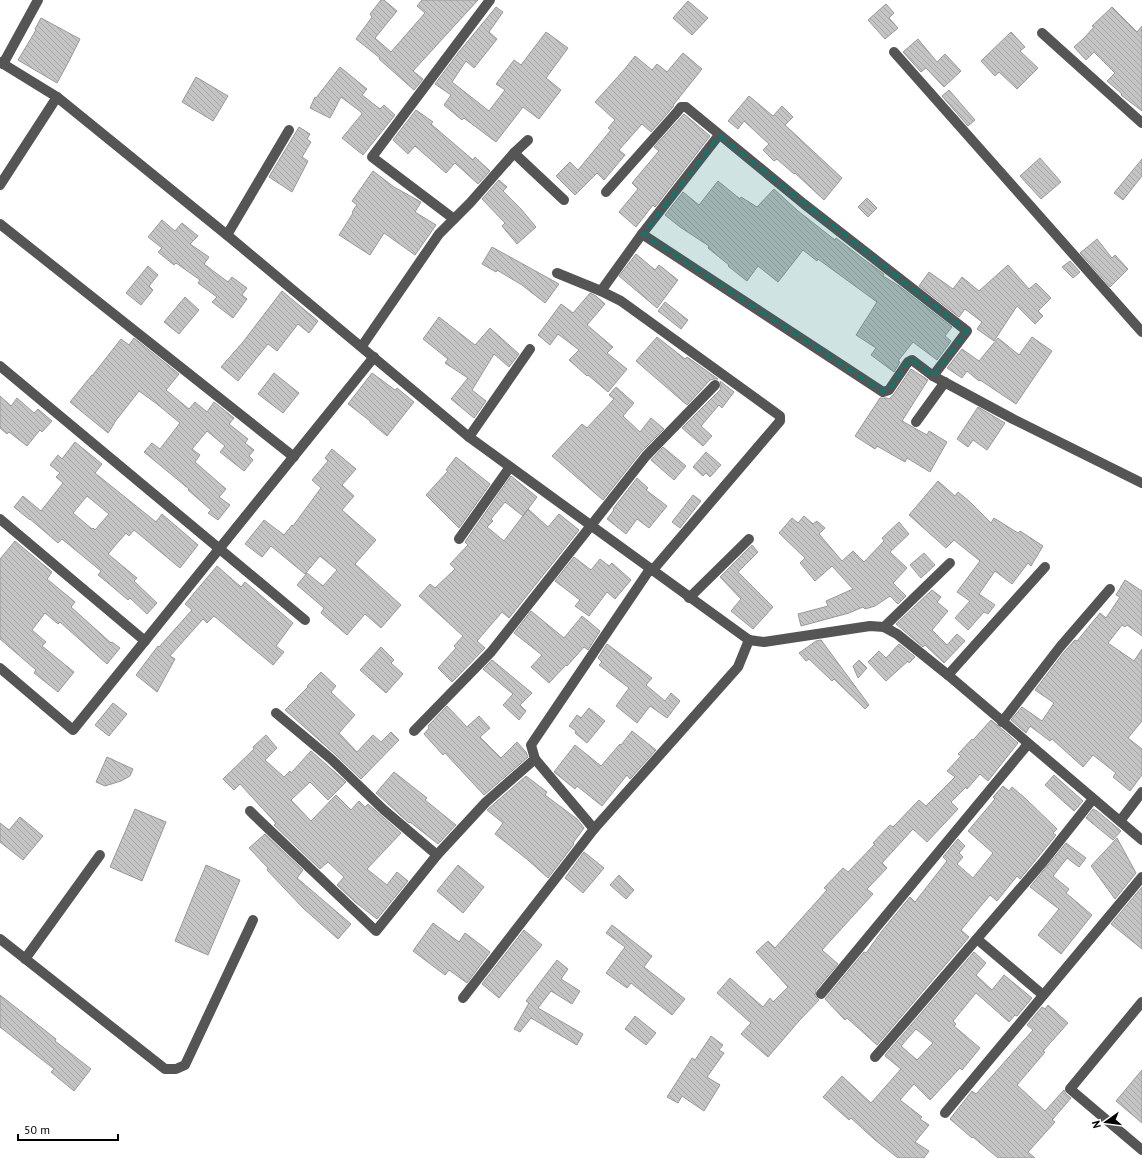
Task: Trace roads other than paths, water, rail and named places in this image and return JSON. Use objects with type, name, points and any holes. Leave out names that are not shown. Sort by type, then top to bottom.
[{"type":"street","points":[[38,0],[2,63],[57,97],[362,346],[470,437],[689,598],[749,640],[764,642],[870,626],[884,627],[897,634],[948,675],[1142,840]]},
{"type":"street","points":[[454,219],[372,157],[490,0]]},
{"type":"street","points":[[1042,33],[1142,123]]},
{"type":"street","points":[[894,52],[1142,332]]},
{"type":"street","points":[[0,185],[57,97]]},
{"type":"street","points":[[606,192],[682,107],[686,107],[804,204],[967,331],[934,376]]},
{"type":"street","points":[[226,235],[289,130]]},
{"type":"street","points":[[601,291],[642,234],[719,135]]},
{"type":"street","points":[[362,346],[439,234],[470,203],[514,153],[528,140]]},
{"type":"street","points":[[514,153],[564,200]]},
{"type":"street","points":[[0,224],[294,457]]},
{"type":"street","points":[[642,234],[883,392],[889,390],[910,360],[912,360],[934,376],[1013,419],[1142,483]]},
{"type":"street","points":[[557,273],[621,301],[780,416],[780,421],[651,570],[531,745],[535,759],[594,829]]},
{"type":"street","points":[[470,437],[530,349]]},
{"type":"street","points":[[0,668],[73,730],[374,357]]},
{"type":"street","points":[[0,366],[219,550],[305,620]]},
{"type":"street","points":[[916,422],[945,382]]},
{"type":"street","points":[[414,731],[491,652],[646,456],[715,385]]},
{"type":"street","points":[[459,539],[510,467]]},
{"type":"street","points":[[0,520],[145,641]]},
{"type":"street","points":[[689,598],[749,539]]},
{"type":"street","points":[[884,627],[950,563]]},
{"type":"street","points":[[948,675],[1045,567]]},
{"type":"street","points":[[1002,722],[1060,647],[1110,589]]},
{"type":"street","points":[[463,998],[594,829],[738,667],[749,640]]},
{"type":"street","points":[[276,713],[331,759],[384,810],[437,855]]},
{"type":"street","points":[[821,994],[1028,744]]},
{"type":"street","points":[[250,810],[254,816],[376,931],[437,855],[486,802],[535,759]]},
{"type":"street","points":[[1120,821],[1142,792]]},
{"type":"street","points":[[875,1057],[1043,862],[1093,799]]},
{"type":"street","points":[[25,959],[100,855]]},
{"type":"street","points":[[945,1114],[1142,877]]},
{"type":"street","points":[[0,939],[165,1069],[176,1069],[185,1065],[253,920]]},
{"type":"street","points":[[977,939],[1043,995]]},
{"type":"street","points":[[1142,1002],[1070,1088],[1142,1150]]}]
